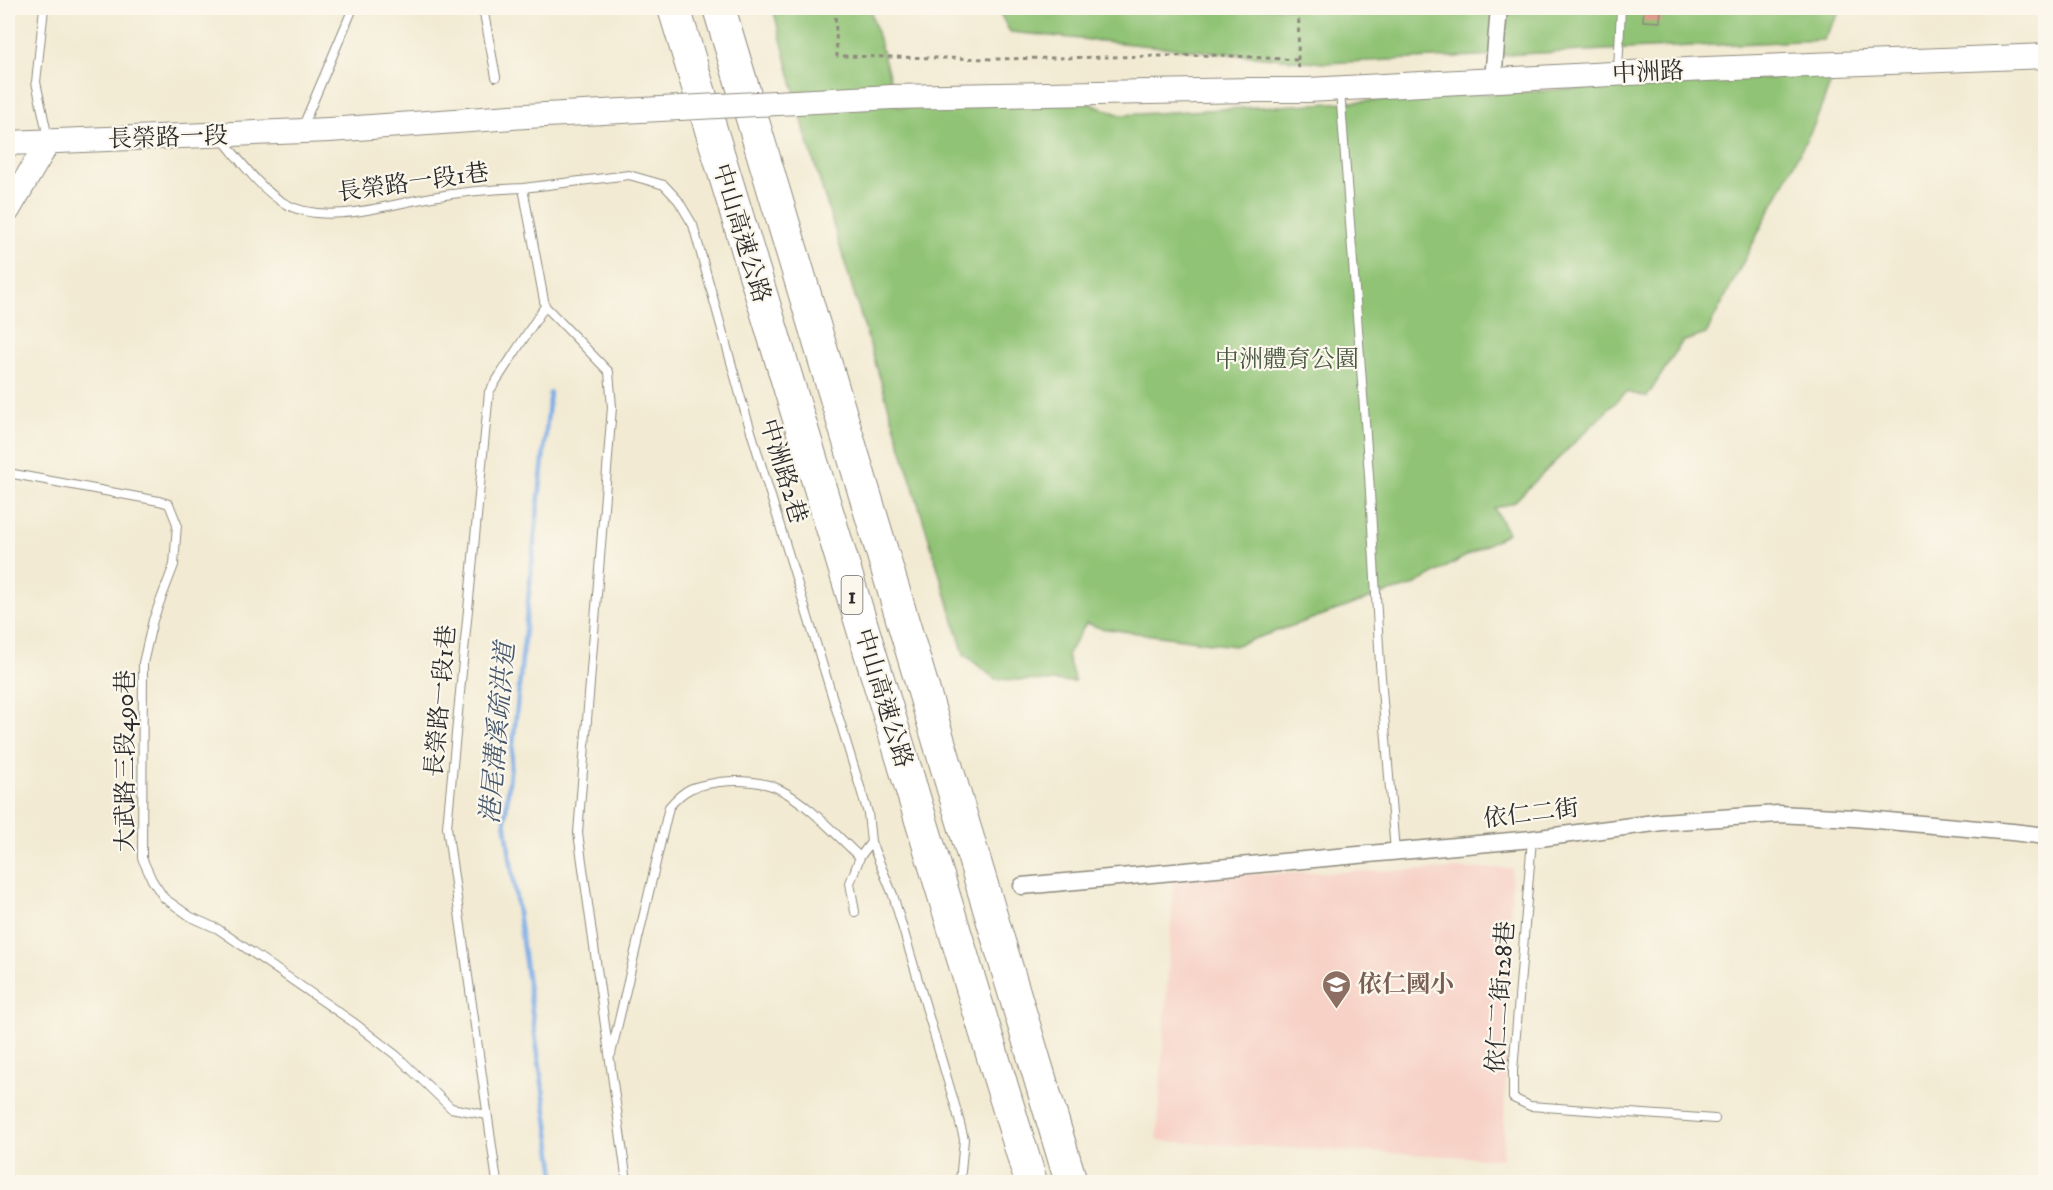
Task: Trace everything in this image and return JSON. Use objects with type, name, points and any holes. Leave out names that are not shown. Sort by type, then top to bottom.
[{"type":"highway","name":"中山高速公路","points":[[674,8],[1031,1182]]},
{"type":"highway","name":"中山高速公路","points":[[719,8],[1071,1182]]},
{"type":"street","points":[[1494,80],[1499,8]]},
{"type":"street","name":"中洲路","points":[[329,130],[892,97],[1308,90],[2046,56]]},
{"type":"street","name":"長榮路一段","points":[[8,143],[329,130]]},
{"type":"street","points":[[8,210],[48,142]]},
{"type":"street","name":"依仁二街","points":[[1022,886],[1532,839],[1662,822],[1778,814],[1854,818],[2046,837]]},
{"type":"lane","points":[[44,8],[36,82],[48,142]]},
{"type":"lane","points":[[300,131],[353,8]]},
{"type":"lane","points":[[483,8],[496,77]]},
{"type":"lane","points":[[1618,74],[1621,8]]},
{"type":"lane","points":[[1340,87],[1395,852]]},
{"type":"lane","name":"長榮路一段1巷","points":[[219,136],[264,188],[286,204],[320,214],[377,210],[430,198],[492,189],[523,188],[545,306],[489,392],[447,826],[497,1182]]},
{"type":"lane","name":"中洲路2巷","points":[[523,188],[629,174],[664,185],[678,200],[693,225],[742,402],[868,813],[871,842],[893,895],[957,1112],[964,1139],[960,1182]]},
{"type":"lane","points":[[545,306],[609,372],[612,406],[578,833],[627,1182]]},
{"type":"lane","name":"大武路三段490巷","points":[[8,473],[159,501],[169,504],[175,518],[177,524],[174,565],[153,620],[143,663],[142,858],[152,880],[164,898],[191,917],[218,929],[353,1022],[397,1056],[451,1108],[487,1115]]},
{"type":"lane","points":[[610,1059],[669,807],[682,792],[700,785],[739,780],[778,788],[819,819],[860,857]]},
{"type":"lane","name":"依仁二街128巷","points":[[1532,839],[1512,1071],[1513,1098],[1530,1106],[1715,1119]]},
{"type":"lane","points":[[855,912],[850,883],[860,857],[871,842]]},
{"type":"path","points":[[835,8],[837,56],[997,59],[1219,55],[1298,60]]},
{"type":"path","points":[[1299,8],[1299,74],[1308,90]]},
{"type":"shaded area","name":"依仁國小","points":[[1512,868],[1503,1159],[1157,1141],[1174,878],[1239,874]]},
{"type":"green space","name":"中洲體育公園","points":[[773,8],[870,8],[898,107],[1070,97],[1121,115],[1834,74],[1815,123],[1706,334],[1682,342],[1647,397],[1626,392],[1513,503],[1494,508],[1508,533],[1412,586],[1234,646],[1100,628],[1086,623],[1067,655],[1075,682],[995,679],[964,654],[805,132]]},
{"type":"green space","points":[[997,8],[1842,8],[1823,40],[1324,63],[1010,32]]},
{"type":"building","points":[[1644,8],[1661,8],[1660,22],[1643,21]]},
{"type":"waterway","name":"港尾溝溪疏洪道","points":[[550,393],[505,820],[556,1182]]},
{"type":"place","name":"依仁國小","points":[[1337,1010]]}]
